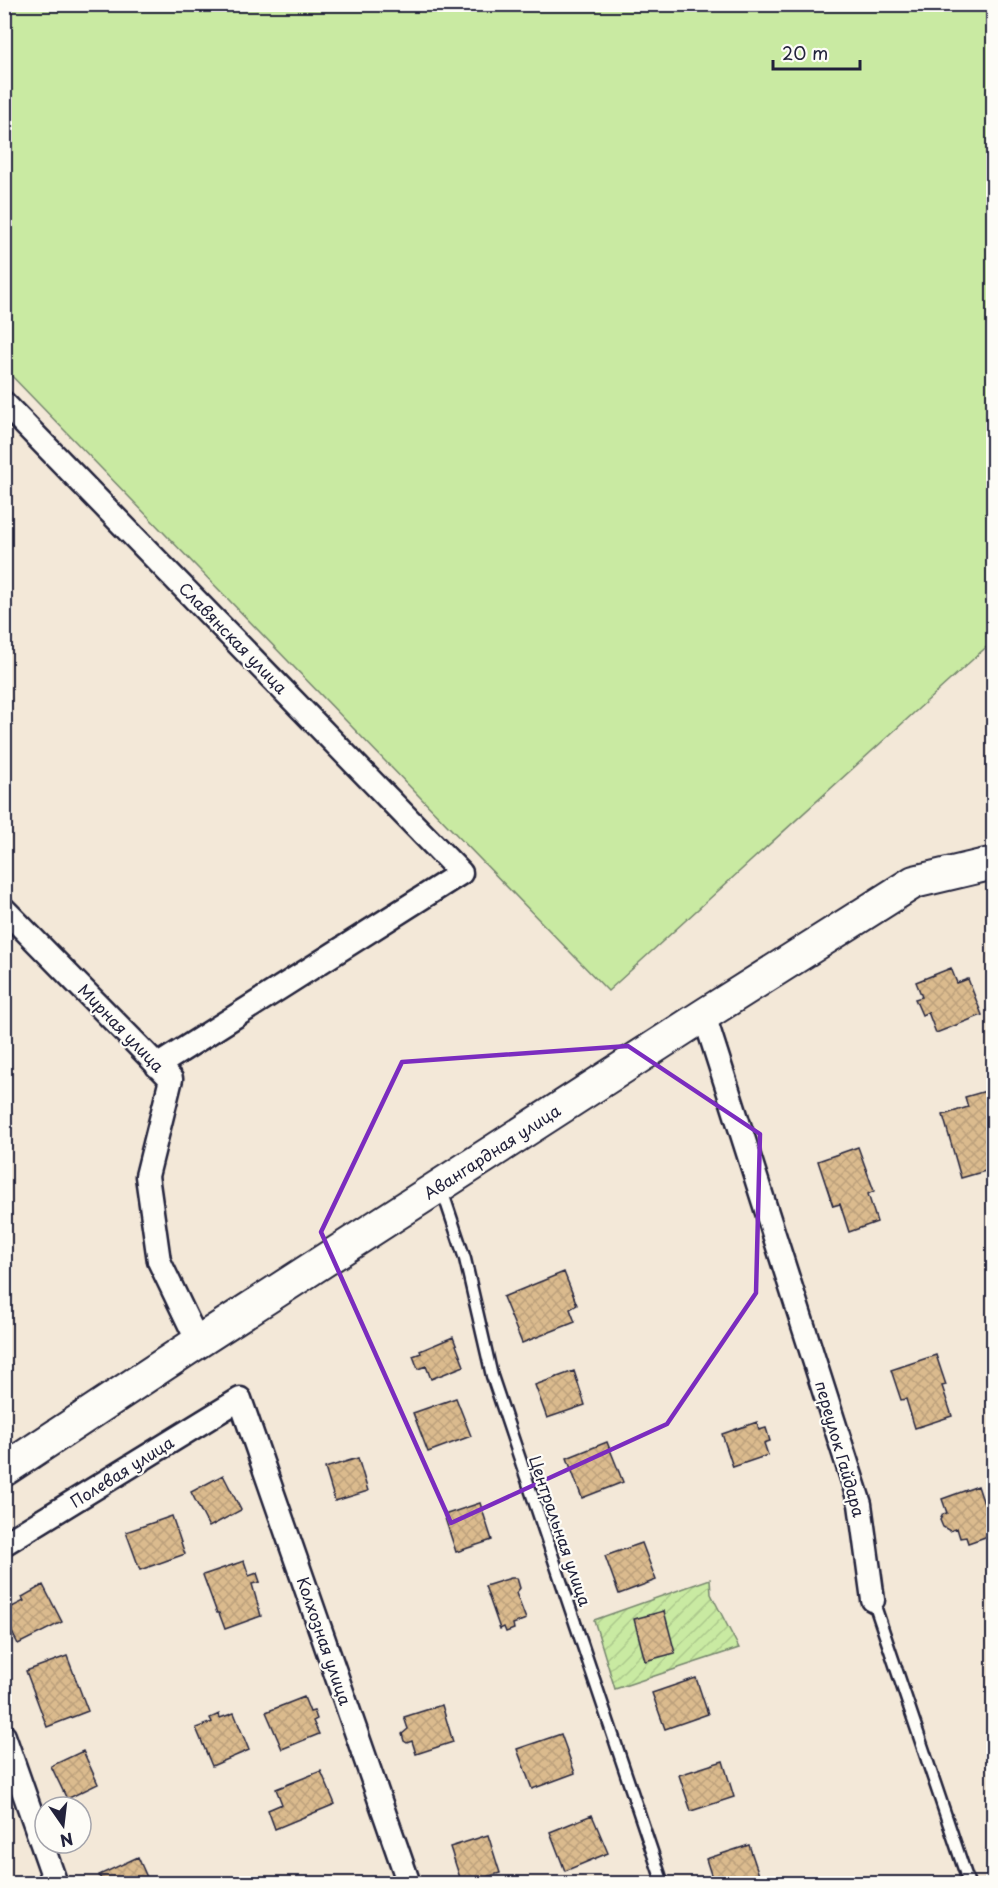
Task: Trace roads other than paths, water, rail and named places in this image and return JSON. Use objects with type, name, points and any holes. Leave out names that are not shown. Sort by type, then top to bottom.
[{"type":"main road","name":"Авангардная улица","points":[[4,1470],[198,1342],[914,882],[993,863]]},
{"type":"street","name":"Славянская улица","points":[[4,403],[460,873],[158,1066]]},
{"type":"street","name":"Мирная улица","points":[[4,909],[171,1079],[147,1176],[159,1261],[198,1342]]},
{"type":"street","name":"переулок Гайдара","points":[[704,1016],[860,1503],[873,1600]]},
{"type":"street","name":"Полевая улица","points":[[4,1544],[240,1399]]},
{"type":"street","name":"Колхозная улица","points":[[240,1399],[409,1884]]},
{"type":"street","points":[[4,1736],[56,1884]]},
{"type":"lane","name":"Центральная улица","points":[[441,1185],[465,1259],[492,1376],[663,1884]]},
{"type":"lane","name":"переулок Гайдара","points":[[873,1600],[969,1884]]}]
